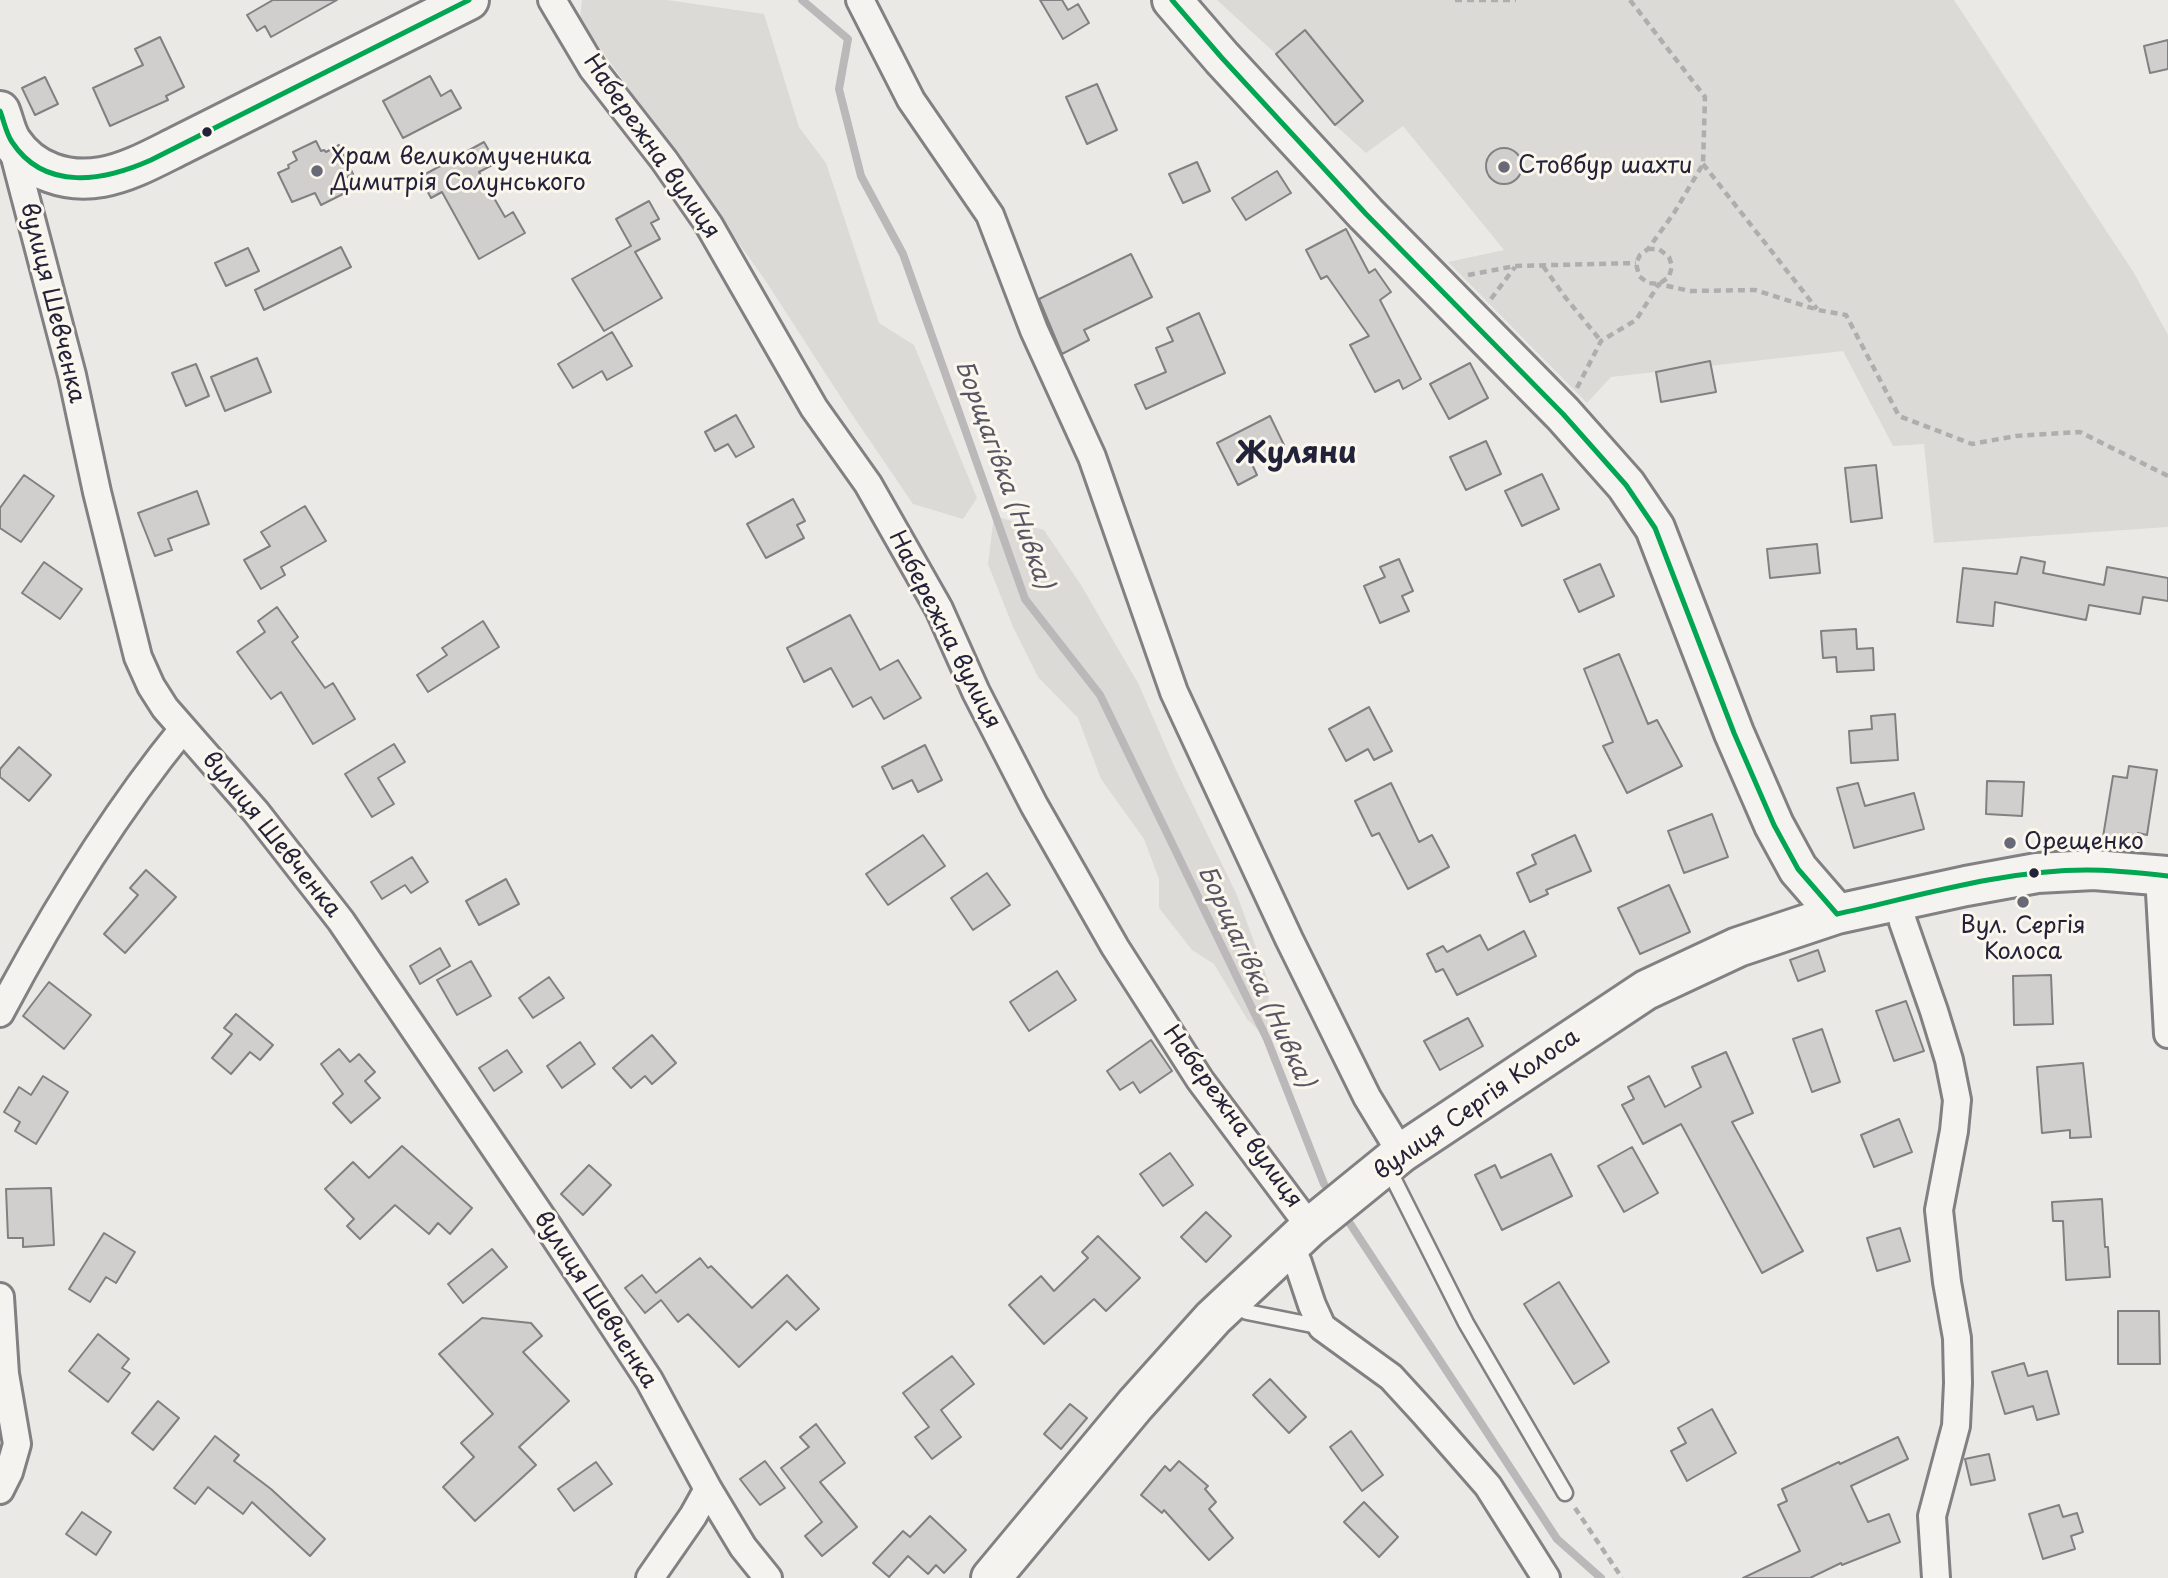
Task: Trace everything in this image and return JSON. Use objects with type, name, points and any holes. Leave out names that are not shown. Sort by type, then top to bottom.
[{"type":"street","points":[[3,123],[33,165],[64,178],[102,177],[147,161],[469,0]]},
{"type":"street","name":"Набережна вулиця","points":[[552,0],[593,69],[664,160],[709,225],[814,408],[868,484],[939,610],[976,692],[1034,805],[1115,947],[1300,1236],[1322,1327]]},
{"type":"street","points":[[860,0],[911,100],[990,215],[1034,330],[1092,457],[1174,692],[1394,1159]]},
{"type":"street","points":[[1172,0],[1366,214],[1563,414],[1626,485],[1655,528],[1734,733],[1774,825],[1798,869],[1837,914]]},
{"type":"street","name":"вулиця Шевченка","points":[[3,123],[72,375],[97,492],[138,657],[158,697],[256,812],[341,921],[642,1369],[708,1489],[743,1547],[768,1578]]},
{"type":"street","points":[[0,1013],[40,937],[94,851],[156,762],[183,729]]},
{"type":"street","name":"вулиця Сергія Колоса","points":[[991,1578],[1135,1405],[1213,1318],[1300,1236],[1394,1159],[1646,990],[1738,947],[1837,914],[2036,873],[2094,870],[2164,875]]},
{"type":"street","points":[[2164,875],[2168,1034]]},
{"type":"street","points":[[1898,902],[1949,1060],[1957,1100],[1939,1210],[1947,1282],[1957,1338],[1958,1383],[1956,1426],[1932,1516],[1936,1578]]},
{"type":"street","points":[[0,1297],[5,1374],[17,1444],[9,1472],[0,1490]]},
{"type":"street","points":[[1322,1327],[1391,1377],[1424,1413],[1488,1486],[1546,1578]]},
{"type":"street","points":[[650,1578],[693,1516],[708,1489]]},
{"type":"lane","points":[[1394,1159],[1466,1323],[1565,1493]]},
{"type":"lane","points":[[1229,1303],[1247,1312],[1322,1327]]},
{"type":"path","points":[[1455,0],[1516,0]]},
{"type":"path","points":[[1630,0],[1704,97],[1703,164],[1674,213],[1648,249],[1640,255],[1636,264],[1639,276],[1647,283],[1690,291],[1755,290],[1818,310],[1846,315],[1899,416],[1972,444],[2016,436],[2080,432],[2168,477]]},
{"type":"path","points":[[1703,164],[1818,310]]},
{"type":"path","points":[[1579,383],[1601,341],[1636,320],[1659,284],[1669,277],[1672,266],[1669,257],[1660,249],[1648,249]]},
{"type":"path","points":[[1433,282],[1515,266],[1636,264]]},
{"type":"path","points":[[1473,322],[1515,266]]},
{"type":"path","points":[[1543,266],[1601,341]]},
{"type":"path","points":[[1565,1493],[1622,1578]]},
{"type":"shaded area","points":[[582,0],[667,0],[764,14],[799,127],[826,163],[879,323],[914,345],[977,498],[963,519],[913,504],[765,280],[580,20]]},
{"type":"shaded area","points":[[1217,0],[1954,0],[2134,273],[2168,335],[2168,527],[1934,543],[1924,444],[1893,446],[1843,351],[1611,377],[1587,403],[1448,262],[1504,250],[1403,126],[1366,153],[1335,125],[1363,101],[1305,31],[1276,54]]},
{"type":"shaded area","points":[[994,516],[1044,530],[1081,585],[1138,683],[1176,770],[1237,895],[1269,983],[1267,1039],[1247,1019],[1214,964],[1192,950],[1159,908],[1159,879],[1144,839],[1101,779],[1078,718],[1038,677],[1013,627],[988,564]]},
{"type":"building","points":[[273,0],[337,0],[271,37],[265,26],[257,31],[247,15]]},
{"type":"building","points":[[1040,0],[1062,0],[1068,10],[1078,4],[1089,23],[1063,39]]},
{"type":"building","points":[[1305,30],[1363,101],[1335,125],[1276,54]]},
{"type":"building","points":[[160,37],[184,87],[166,96],[168,100],[110,126],[93,88],[143,65],[135,49]]},
{"type":"building","points":[[2168,40],[2168,69],[2150,73],[2144,46]]},
{"type":"building","points":[[430,76],[441,96],[451,90],[461,108],[403,138],[383,101]]},
{"type":"building","points":[[45,77],[58,104],[35,115],[22,88]]},
{"type":"building","points":[[1097,84],[1117,130],[1087,144],[1066,97]]},
{"type":"building","name":"Храм великомученика Димитрія Солунського","points":[[316,141],[321,151],[326,152],[339,145],[353,174],[338,184],[343,194],[321,205],[315,193],[292,202],[278,173],[297,160],[293,152]]},
{"type":"building","points":[[484,142],[496,163],[479,172],[505,217],[513,212],[525,233],[479,259],[442,192],[431,198],[420,177]]},
{"type":"building","name":"Cтовбур шахти","points":[[1504,148],[1517,153],[1522,166],[1517,179],[1504,184],[1491,179],[1486,166],[1491,153]]},
{"type":"building","points":[[1197,162],[1210,191],[1183,203],[1169,174]]},
{"type":"building","points":[[1277,171],[1291,193],[1246,220],[1232,198]]},
{"type":"building","points":[[649,201],[659,219],[651,223],[660,239],[635,252],[662,298],[604,331],[572,279],[631,246],[616,219]]},
{"type":"building","points":[[1346,229],[1369,273],[1375,269],[1391,292],[1380,300],[1421,379],[1403,389],[1399,380],[1375,392],[1350,345],[1369,336],[1327,276],[1321,279],[1306,250]]},
{"type":"building","points":[[341,247],[351,267],[264,310],[255,290]]},
{"type":"building","points":[[248,248],[259,271],[226,286],[215,263]]},
{"type":"building","points":[[1131,254],[1152,297],[1084,330],[1089,340],[1062,354],[1039,299]]},
{"type":"building","points":[[1199,313],[1225,373],[1146,409],[1135,385],[1166,372],[1156,348],[1173,341],[1167,328]]},
{"type":"building","points":[[612,332],[632,366],[607,380],[602,371],[573,388],[558,364]]},
{"type":"building","points":[[257,358],[271,392],[225,411],[211,377]]},
{"type":"building","points":[[1710,361],[1716,392],[1661,402],[1656,372]]},
{"type":"building","points":[[1470,363],[1488,398],[1449,419],[1430,384]]},
{"type":"building","points":[[196,364],[209,396],[186,406],[172,373]]},
{"type":"building","points":[[736,415],[754,447],[736,457],[728,444],[715,451],[705,432]]},
{"type":"building","points":[[1270,416],[1284,445],[1251,462],[1257,475],[1238,485],[1217,443]]},
{"type":"building","points":[[1486,441],[1501,474],[1466,490],[1450,457]]},
{"type":"building","points":[[1876,465],[1882,518],[1851,522],[1845,468]]},
{"type":"building","points":[[1542,474],[1559,509],[1522,526],[1505,491]]},
{"type":"building","points":[[24,475],[54,496],[21,542],[0,528],[0,508]]},
{"type":"building","points":[[197,491],[209,524],[168,539],[172,550],[155,556],[138,513]]},
{"type":"building","points":[[793,499],[805,521],[797,525],[804,538],[766,558],[747,524]]},
{"type":"building","points":[[305,506],[326,541],[281,567],[285,575],[261,589],[244,560],[270,546],[261,532]]},
{"type":"building","points":[[1817,544],[1820,573],[1770,578],[1767,549]]},
{"type":"building","points":[[2021,557],[2045,562],[2043,573],[2104,585],[2107,567],[2168,578],[2168,601],[2143,597],[2140,614],[2089,605],[2086,620],[1995,602],[1993,626],[1957,622],[1963,568],[2017,574]]},
{"type":"building","points":[[1399,559],[1413,591],[1402,596],[1409,611],[1380,623],[1364,586],[1385,577],[1380,567]]},
{"type":"building","points":[[44,562],[82,589],[60,619],[22,593]]},
{"type":"building","points":[[1600,564],[1614,596],[1579,612],[1564,580]]},
{"type":"building","points":[[277,607],[298,637],[292,642],[325,688],[333,683],[355,719],[313,744],[281,692],[271,699],[237,652],[265,632],[258,621]]},
{"type":"building","points":[[850,615],[880,670],[898,660],[921,698],[884,719],[871,697],[853,707],[831,668],[804,682],[787,648]]},
{"type":"building","points":[[483,621],[499,647],[428,692],[417,675],[447,655],[442,648]]},
{"type":"building","points":[[1856,629],[1857,649],[1873,648],[1874,670],[1837,672],[1836,657],[1823,658],[1821,631]]},
{"type":"building","points":[[1619,654],[1648,724],[1657,720],[1682,766],[1627,793],[1603,746],[1613,742],[1584,669]]},
{"type":"building","points":[[1369,707],[1392,751],[1374,760],[1368,749],[1346,761],[1329,729]]},
{"type":"building","points":[[1895,714],[1898,760],[1851,763],[1849,731],[1872,729],[1871,716]]},
{"type":"building","points":[[394,744],[405,762],[378,778],[394,804],[372,817],[345,774]]},
{"type":"building","points":[[925,745],[942,780],[918,792],[912,780],[893,789],[882,767]]},
{"type":"building","points":[[19,747],[51,775],[29,801],[0,777],[0,769]]},
{"type":"building","points":[[2129,766],[2157,770],[2147,835],[2138,833],[2137,843],[2103,837],[2113,776],[2127,778]]},
{"type":"building","points":[[1987,781],[2024,782],[2022,816],[1986,814]]},
{"type":"building","points":[[1391,783],[1419,842],[1432,835],[1449,867],[1408,889],[1379,833],[1372,836],[1355,801]]},
{"type":"building","points":[[1858,783],[1865,806],[1914,793],[1924,829],[1854,848],[1837,788]]},
{"type":"building","points":[[1712,814],[1728,857],[1684,873],[1668,831]]},
{"type":"building","points":[[923,835],[945,866],[888,905],[866,874]]},
{"type":"building","points":[[1575,835],[1591,871],[1546,890],[1548,894],[1530,902],[1517,873],[1536,864],[1532,855]]},
{"type":"building","points":[[412,857],[428,882],[411,893],[405,885],[382,899],[371,882]]},
{"type":"building","points":[[146,870],[176,897],[125,953],[104,934],[138,895],[130,888]]},
{"type":"building","points":[[987,873],[1010,905],[973,930],[951,898]]},
{"type":"building","points":[[506,879],[519,904],[479,925],[466,901]]},
{"type":"building","points":[[1669,885],[1690,932],[1640,954],[1618,908]]},
{"type":"building","points":[[1524,931],[1536,956],[1457,995],[1443,969],[1436,972],[1427,954],[1443,946],[1447,952],[1480,935],[1488,950]]},
{"type":"building","points":[[440,948],[450,966],[420,984],[410,966]]},
{"type":"building","points":[[1818,950],[1825,971],[1798,981],[1790,960]]},
{"type":"building","points":[[471,961],[491,996],[457,1015],[437,980]]},
{"type":"building","points":[[1057,971],[1076,1000],[1029,1031],[1010,1002]]},
{"type":"building","points":[[2051,975],[2053,1024],[2014,1025],[2013,976]]},
{"type":"building","points":[[549,977],[564,998],[533,1018],[519,998]]},
{"type":"building","points":[[49,982],[91,1015],[64,1049],[23,1016]]},
{"type":"building","points":[[1906,1001],[1924,1051],[1894,1061],[1876,1011]]},
{"type":"building","points":[[236,1014],[273,1045],[260,1060],[250,1052],[231,1074],[212,1058],[232,1034],[224,1028]]},
{"type":"building","points":[[1468,1018],[1483,1046],[1440,1070],[1424,1041]]},
{"type":"building","points":[[1822,1029],[1840,1082],[1812,1092],[1793,1039]]},
{"type":"building","points":[[652,1035],[676,1063],[652,1084],[645,1076],[631,1088],[613,1068]]},
{"type":"building","points":[[1151,1040],[1172,1071],[1140,1093],[1133,1082],[1120,1090],[1107,1071]]},
{"type":"building","points":[[580,1042],[595,1064],[562,1088],[547,1066]]},
{"type":"building","points":[[339,1049],[350,1062],[359,1054],[375,1072],[365,1081],[380,1098],[351,1123],[333,1103],[343,1094],[321,1064]]},
{"type":"building","points":[[507,1050],[522,1072],[494,1091],[479,1068]]},
{"type":"building","points":[[1726,1052],[1753,1113],[1732,1122],[1803,1251],[1762,1273],[1681,1124],[1643,1144],[1622,1105],[1634,1099],[1628,1087],[1649,1076],[1665,1107],[1701,1087],[1692,1067]]},
{"type":"building","points":[[2083,1063],[2091,1137],[2070,1138],[2070,1130],[2042,1133],[2037,1067]]},
{"type":"building","points":[[43,1076],[68,1092],[36,1144],[15,1131],[20,1122],[4,1112],[19,1087],[31,1095]]},
{"type":"building","points":[[1899,1119],[1912,1152],[1874,1167],[1861,1135]]},
{"type":"building","points":[[402,1146],[472,1208],[450,1234],[438,1223],[429,1234],[395,1205],[360,1239],[347,1226],[354,1219],[325,1189],[353,1162],[369,1178]]},
{"type":"building","points":[[1632,1147],[1658,1193],[1624,1212],[1598,1166]]},
{"type":"building","points":[[1170,1153],[1193,1185],[1163,1206],[1140,1174]]},
{"type":"building","points":[[1551,1154],[1572,1196],[1502,1230],[1475,1175],[1495,1165],[1501,1178]]},
{"type":"building","points":[[589,1165],[611,1185],[583,1215],[561,1194]]},
{"type":"building","points":[[51,1188],[54,1245],[23,1247],[23,1238],[8,1238],[6,1189]]},
{"type":"building","points":[[2102,1199],[2110,1277],[2066,1280],[2063,1221],[2053,1221],[2052,1202]]},
{"type":"building","points":[[1206,1212],[1231,1236],[1206,1262],[1181,1237]]},
{"type":"building","points":[[1900,1228],[1910,1261],[1877,1271],[1867,1238]]},
{"type":"building","points":[[104,1233],[135,1252],[116,1283],[106,1277],[90,1302],[69,1289]]},
{"type":"building","points":[[1098,1236],[1140,1278],[1106,1311],[1094,1299],[1044,1344],[1009,1305],[1041,1276],[1054,1291],[1088,1258],[1082,1252]]},
{"type":"building","points":[[492,1249],[507,1267],[463,1303],[448,1284]]},
{"type":"building","points":[[700,1258],[752,1308],[787,1275],[819,1309],[796,1330],[787,1321],[739,1367],[688,1314],[678,1322],[661,1300],[645,1313],[625,1288],[642,1275],[656,1293]]},
{"type":"building","points":[[1559,1282],[1609,1362],[1574,1384],[1524,1304]]},
{"type":"building","points":[[2118,1311],[2159,1311],[2160,1364],[2118,1364]]},
{"type":"building","points":[[482,1318],[531,1323],[542,1336],[523,1352],[569,1401],[519,1447],[536,1465],[475,1521],[443,1487],[474,1457],[461,1443],[493,1414],[439,1354]]},
{"type":"building","points":[[98,1334],[129,1359],[122,1368],[130,1373],[108,1402],[69,1371]]},
{"type":"building","points":[[952,1356],[974,1384],[941,1410],[961,1437],[932,1459],[915,1437],[929,1427],[903,1393]]},
{"type":"building","points":[[2024,1363],[2028,1376],[2047,1371],[2059,1414],[2037,1420],[2033,1406],[2005,1414],[1992,1372]]},
{"type":"building","points":[[1270,1379],[1306,1417],[1289,1433],[1253,1395]]},
{"type":"building","points":[[158,1401],[179,1418],[153,1450],[132,1433]]},
{"type":"building","points":[[1070,1404],[1087,1418],[1061,1449],[1044,1434]]},
{"type":"building","points":[[1712,1409],[1736,1453],[1687,1481],[1671,1451],[1686,1443],[1678,1428]]},
{"type":"building","points":[[816,1424],[845,1463],[820,1482],[857,1527],[822,1556],[805,1536],[822,1522],[781,1468],[809,1447],[800,1437]]},
{"type":"building","points":[[1351,1431],[1383,1475],[1362,1491],[1330,1447]]},
{"type":"building","points":[[215,1436],[239,1455],[234,1461],[271,1489],[325,1539],[310,1556],[252,1502],[243,1514],[208,1487],[195,1504],[174,1488]]},
{"type":"building","points":[[1898,1437],[1908,1459],[1851,1486],[1868,1522],[1889,1514],[1900,1542],[1842,1565],[1841,1563],[1810,1578],[1743,1578],[1800,1551],[1778,1505],[1787,1501],[1782,1489]]},
{"type":"building","points":[[1989,1454],[1995,1480],[1971,1485],[1965,1459]]},
{"type":"building","points":[[765,1461],[785,1488],[760,1505],[740,1479]]},
{"type":"building","points":[[1179,1461],[1208,1486],[1205,1489],[1216,1502],[1209,1509],[1233,1538],[1209,1560],[1164,1510],[1162,1513],[1141,1495],[1165,1466],[1170,1471]]},
{"type":"building","points":[[596,1462],[612,1484],[574,1511],[558,1489]]},
{"type":"building","points":[[1364,1502],[1398,1537],[1379,1557],[1344,1522]]},
{"type":"building","points":[[2059,1505],[2063,1517],[2077,1513],[2083,1532],[2071,1536],[2075,1549],[2043,1559],[2029,1514]]},
{"type":"building","points":[[82,1512],[111,1532],[96,1555],[66,1534]]},
{"type":"building","points":[[930,1516],[966,1550],[944,1573],[936,1565],[928,1574],[908,1556],[889,1577],[873,1563],[903,1531],[910,1537]]},
{"type":"waterway","name":"Борщагівка (Нивка)","points":[[802,0],[848,39],[839,89],[861,176],[903,254],[1025,599],[1100,695],[1267,1039],[1324,1184]]},
{"type":"waterway","name":"Борщагівка (Нивка)","points":[[1347,1219],[1557,1539],[1601,1578]]},
{"type":"transit line","points":[[0,111],[12,142],[26,158],[41,169],[76,178],[114,173],[151,160],[469,0]]},
{"type":"transit line","points":[[1172,0],[1366,214],[1563,414],[1626,485],[1655,528],[1734,733],[1774,825],[1798,869],[1837,914]]},
{"type":"transit line","points":[[1837,914],[1961,885],[2024,874],[2087,870],[2168,876]]},
{"type":"place","name":"Cтовбур шахти","points":[[1504,167]]},
{"type":"place","name":"Храм великомученика Димитрія Солунського","points":[[317,171]]},
{"type":"place","name":"Орещенко","points":[[2010,843]]},
{"type":"place","name":"Вул. Сергія Колоса","points":[[2023,902]]},
{"type":"district","name":"Жуляни","points":[[1296,455]]}]
